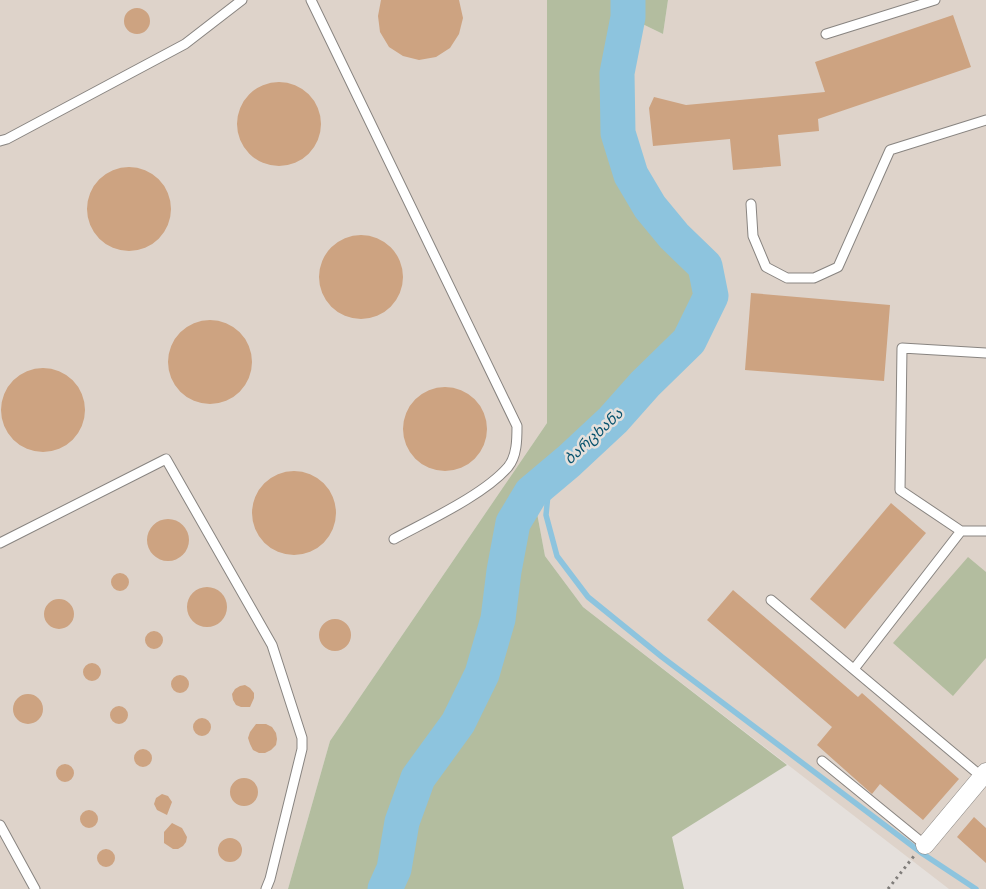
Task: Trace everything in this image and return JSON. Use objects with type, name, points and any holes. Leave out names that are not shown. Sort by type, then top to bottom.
[{"type":"street","points":[[920,850],[984,774]]},
{"type":"lane","points":[[0,141],[15,135],[185,44],[242,0]]},
{"type":"lane","points":[[311,0],[517,426],[516,446],[509,466],[477,493],[394,539]]},
{"type":"lane","points":[[826,34],[935,0]]},
{"type":"lane","points":[[751,204],[753,236],[766,266],[787,278],[814,278],[838,267],[890,150],[986,120]]},
{"type":"lane","points":[[986,353],[902,348],[900,490],[961,530],[986,531]]},
{"type":"lane","points":[[0,543],[166,458],[272,645],[302,738],[302,749],[266,889]]},
{"type":"lane","points":[[854,669],[961,530]]},
{"type":"lane","points":[[771,600],[984,774]]},
{"type":"lane","points":[[822,761],[920,850]]},
{"type":"lane","points":[[0,825],[34,889]]},
{"type":"path","points":[[888,889],[920,850]]},
{"type":"shaded area","points":[[0,0],[547,0],[547,423],[330,741],[288,889],[0,889]]},
{"type":"shaded area","points":[[668,0],[986,0],[986,889],[949,889],[583,607],[545,556],[537,513],[531,493],[613,420],[645,384],[674,236],[650,207],[631,175],[618,133],[617,73],[628,17],[663,34]]},
{"type":"green space","points":[[547,0],[668,0],[663,34],[628,17],[617,73],[618,134],[631,175],[650,207],[674,236],[705,266],[711,296],[689,341],[645,384],[613,420],[531,493],[537,513],[545,556],[583,607],[787,765],[672,837],[684,889],[288,889],[330,741],[547,423]]},
{"type":"green space","points":[[968,557],[986,572],[986,658],[953,696],[893,643]]},
{"type":"building","points":[[381,0],[459,0],[463,18],[459,34],[450,48],[436,57],[419,60],[403,56],[389,47],[380,32],[378,16]]},
{"type":"building","points":[[137,8],[146,12],[150,21],[146,30],[137,34],[128,30],[124,21],[128,12]]},
{"type":"building","points":[[953,15],[971,67],[818,119],[819,131],[778,135],[781,166],[733,170],[730,139],[653,146],[649,108],[654,97],[686,105],[825,92],[815,62]]},
{"type":"building","points":[[279,82],[295,85],[309,94],[318,108],[321,124],[318,140],[309,154],[295,163],[279,166],[263,163],[249,154],[240,140],[237,124],[240,108],[249,94],[263,85]]},
{"type":"building","points":[[129,167],[145,170],[159,179],[168,193],[171,209],[168,225],[159,239],[145,248],[129,251],[113,248],[99,239],[90,225],[87,209],[90,193],[99,179],[113,170]]},
{"type":"building","points":[[361,235],[377,238],[391,247],[400,261],[403,277],[400,293],[391,307],[377,316],[361,319],[345,316],[331,307],[322,293],[319,277],[322,261],[331,247],[345,238]]},
{"type":"building","points":[[751,293],[890,305],[884,381],[745,370]]},
{"type":"building","points":[[210,320],[226,323],[240,332],[249,346],[252,362],[249,378],[240,392],[226,401],[210,404],[194,401],[180,392],[171,378],[168,362],[171,346],[180,332],[194,323]]},
{"type":"building","points":[[43,368],[59,371],[73,380],[82,394],[85,410],[82,426],[73,440],[59,449],[43,452],[27,449],[13,440],[4,426],[1,410],[4,394],[13,380],[27,371]]},
{"type":"building","points":[[445,387],[461,390],[475,399],[484,413],[487,429],[484,445],[475,459],[461,468],[445,471],[429,468],[415,459],[406,445],[403,429],[406,413],[415,399],[429,390]]},
{"type":"building","points":[[294,471],[310,474],[324,483],[333,497],[336,513],[333,529],[324,543],[310,552],[294,555],[278,552],[264,543],[255,529],[252,513],[255,497],[264,483],[278,474]]},
{"type":"building","points":[[891,503],[926,533],[845,629],[810,599]]},
{"type":"building","points":[[168,519],[183,525],[189,540],[183,555],[168,561],[153,555],[147,540],[153,525]]},
{"type":"building","points":[[120,573],[126,576],[129,582],[126,588],[120,591],[114,588],[111,582],[114,576]]},
{"type":"building","points":[[211,587],[218,590],[224,596],[227,607],[226,615],[218,624],[211,627],[203,627],[196,624],[188,615],[187,603],[190,596],[199,588]]},
{"type":"building","points":[[733,590],[858,697],[862,693],[959,779],[923,820],[880,784],[872,794],[817,745],[832,727],[707,620]]},
{"type":"building","points":[[59,599],[70,603],[74,614],[70,625],[59,629],[48,625],[44,614],[48,603]]},
{"type":"building","points":[[335,619],[347,623],[351,635],[347,647],[335,651],[323,647],[319,635],[323,623]]},
{"type":"building","points":[[154,631],[160,634],[163,640],[160,646],[154,649],[148,646],[145,640],[148,634]]},
{"type":"building","points":[[92,663],[98,666],[101,672],[98,678],[92,681],[86,678],[83,672],[86,666]]},
{"type":"building","points":[[180,675],[186,678],[189,684],[186,690],[180,693],[174,690],[171,684],[174,678]]},
{"type":"building","points":[[245,685],[254,693],[250,707],[236,705],[233,700],[232,694],[235,689]]},
{"type":"building","points":[[28,694],[39,698],[43,709],[39,720],[28,724],[17,720],[13,709],[17,698]]},
{"type":"building","points":[[119,706],[125,709],[128,715],[125,721],[119,724],[113,721],[110,715],[113,709]]},
{"type":"building","points":[[202,718],[208,721],[211,727],[208,733],[202,736],[196,733],[193,727],[196,721]]},
{"type":"building","points":[[256,724],[266,724],[272,727],[276,733],[276,745],[265,753],[253,750],[248,738]]},
{"type":"building","points":[[143,749],[149,752],[152,758],[149,764],[143,767],[137,764],[134,758],[137,752]]},
{"type":"building","points":[[65,764],[71,767],[74,773],[71,779],[65,782],[59,779],[56,773],[59,767]]},
{"type":"building","points":[[244,778],[254,782],[258,792],[254,802],[244,806],[234,802],[230,792],[234,782]]},
{"type":"building","points":[[162,794],[168,796],[172,802],[167,815],[157,810],[154,804],[156,798]]},
{"type":"building","points":[[89,810],[95,813],[98,819],[95,825],[89,828],[83,825],[80,819],[83,813]]},
{"type":"building","points":[[974,817],[986,828],[986,863],[957,837]]},
{"type":"building","points":[[172,823],[182,828],[187,837],[183,846],[178,849],[173,849],[164,843],[164,832]]},
{"type":"building","points":[[230,838],[239,841],[242,850],[239,859],[230,862],[221,859],[218,850],[221,841]]},
{"type":"building","points":[[106,849],[112,852],[115,858],[112,864],[106,867],[100,864],[97,858],[100,852]]},
{"type":"waterway","name":"ბარცხანა","points":[[385,889],[394,869],[402,822],[418,778],[458,723],[482,674],[498,619],[513,523],[531,493],[613,420],[645,384],[689,341],[711,296],[705,266],[674,236],[650,207],[631,175],[618,133],[617,73],[628,17],[628,0]]},
{"type":"waterway","points":[[569,461],[549,484],[546,515],[557,556],[588,597],[662,657],[923,854],[976,889]]}]
